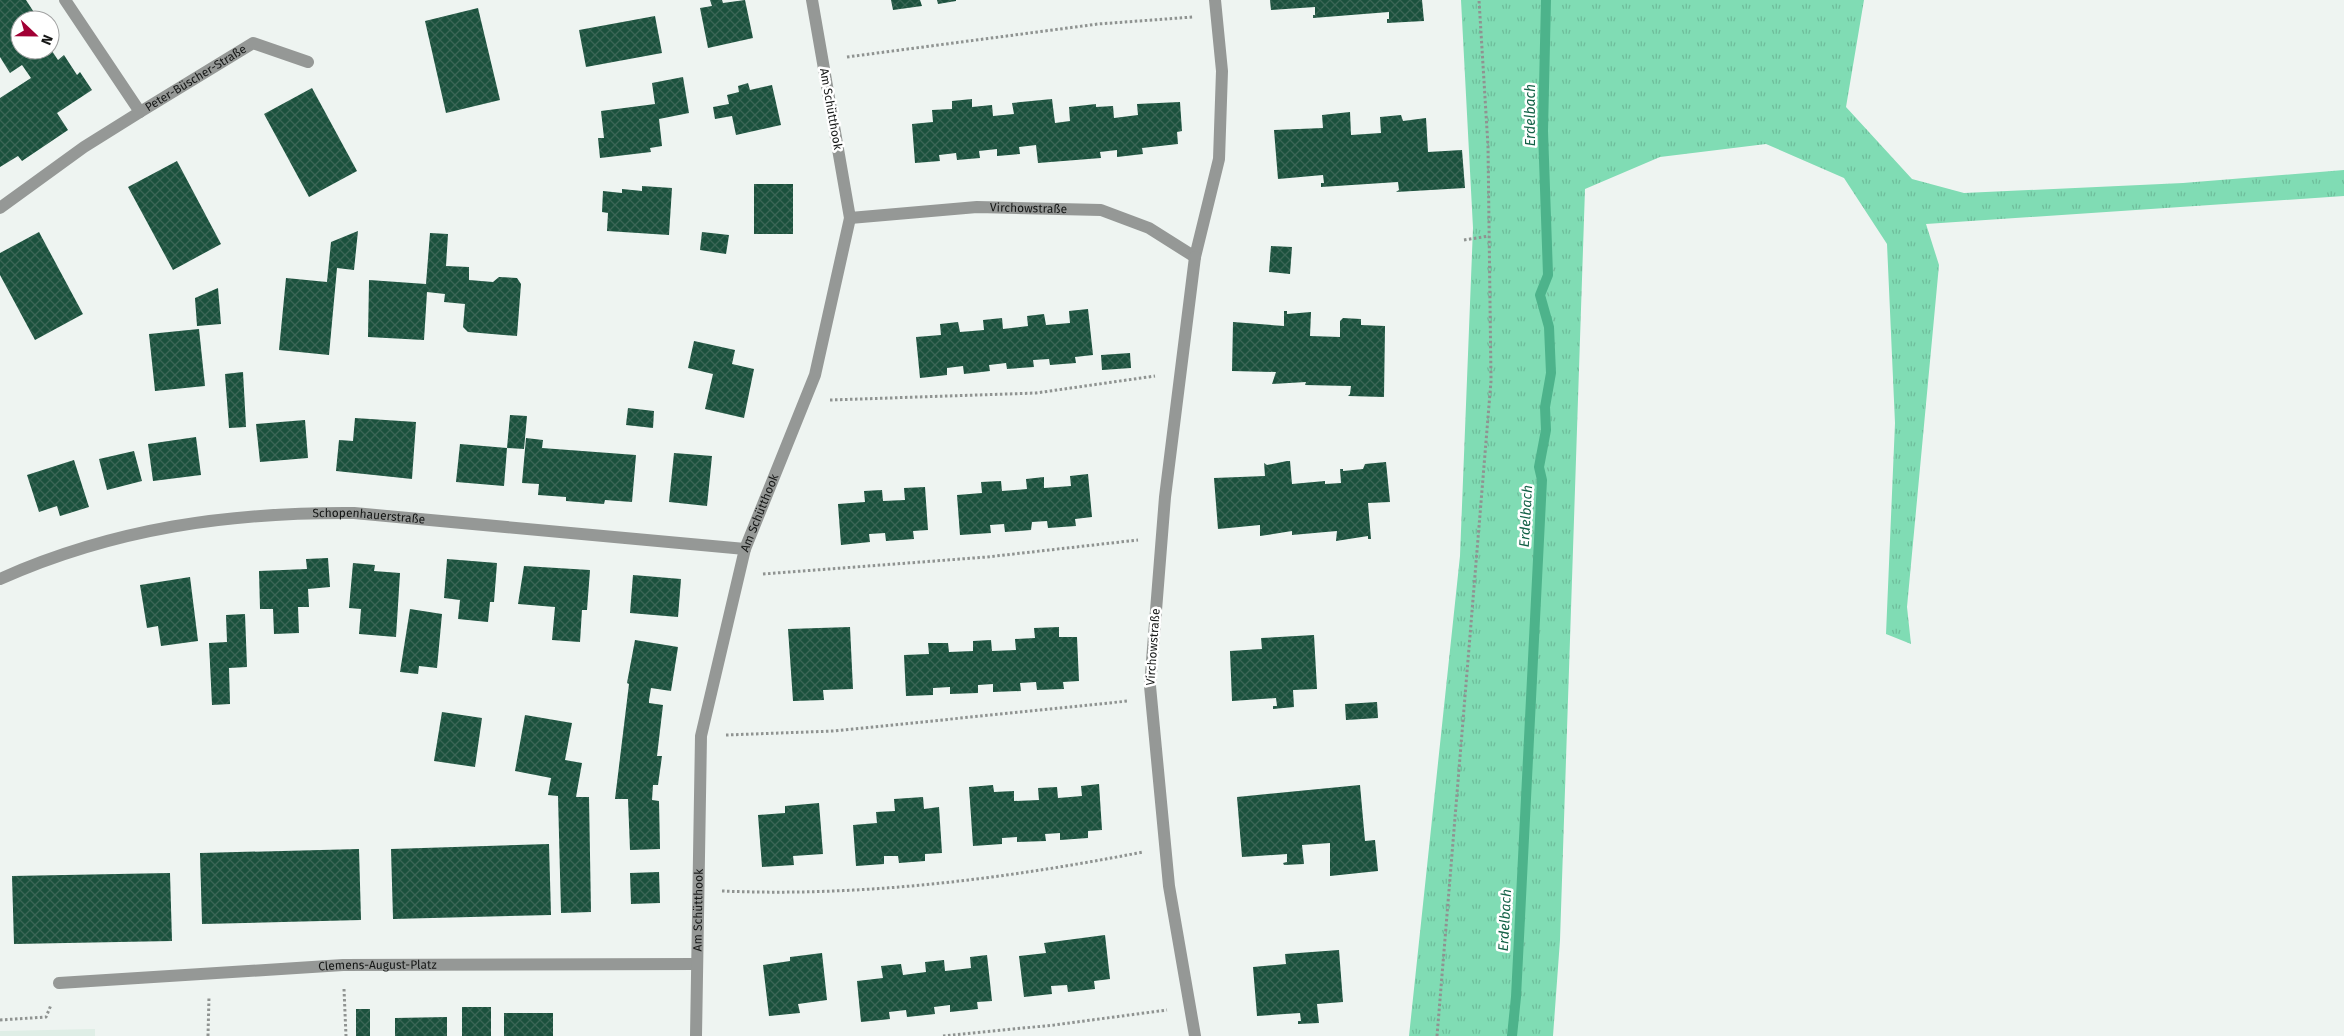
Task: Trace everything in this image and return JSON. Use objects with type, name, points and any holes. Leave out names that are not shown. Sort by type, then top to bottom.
[{"type":"street","name":"Peter-Büscher-Straße","points":[[65,0],[140,112]]},
{"type":"street","name":"Am Schütthook","points":[[696,1036],[701,736],[745,549],[815,375],[850,218],[812,0]]},
{"type":"street","name":"Virchowstraße","points":[[1195,1036],[1169,886],[1150,686],[1161,538],[1195,257],[1220,159],[1222,71],[1215,0]]},
{"type":"street","name":"Peter-Büscher-Straße","points":[[0,208],[84,147],[253,43],[308,62]]},
{"type":"street","name":"Virchowstraße","points":[[850,218],[977,207],[1101,210],[1149,228],[1195,257]]},
{"type":"street","name":"Schopenhauerstraße","points":[[0,579],[43,560],[125,535],[198,522],[289,512],[354,513],[745,549]]},
{"type":"street","name":"Clemens-August-Platz","points":[[59,983],[343,965],[696,964]]},
{"type":"path","points":[[1437,1036],[1491,381],[1488,146],[1480,0]]},
{"type":"path","points":[[823,61],[1098,24],[1216,16]]},
{"type":"path","points":[[1464,240],[1489,236]]},
{"type":"path","points":[[805,400],[1036,393],[1180,372]]},
{"type":"path","points":[[740,576],[987,557],[1161,538]]},
{"type":"path","points":[[701,736],[834,731],[1151,699]]},
{"type":"path","points":[[698,890],[774,894],[912,887],[1050,870],[1165,848]]},
{"type":"path","points":[[343,965],[346,1036]]},
{"type":"path","points":[[208,1036],[209,973]]},
{"type":"path","points":[[0,1020],[46,1017],[59,983]]},
{"type":"path","points":[[943,1036],[1054,1025],[1190,1007]]},
{"type":"shaded area","points":[[95,1029],[95,1036],[0,1036],[0,1031]]},
{"type":"green space","points":[[1461,0],[1864,0],[1846,107],[1912,179],[1964,193],[2183,183],[2344,170],[2344,196],[1926,224],[1939,265],[1907,607],[1911,644],[1886,634],[1895,423],[1887,244],[1844,178],[1766,144],[1660,157],[1585,189],[1560,940],[1553,1036],[1409,1036],[1460,556],[1473,228]]},
{"type":"building","points":[[0,0],[26,0],[32,10],[10,10],[10,60],[60,60],[64,55],[77,75],[80,72],[92,90],[57,113],[68,130],[22,161],[18,156],[0,167],[0,98],[31,78],[22,65],[10,73],[0,57]]},
{"type":"building","points":[[710,0],[722,0],[723,3],[745,0],[753,38],[708,48],[700,8],[712,6]]},
{"type":"building","points":[[891,0],[920,0],[922,6],[893,10]]},
{"type":"building","points":[[937,0],[956,0],[956,1],[938,4]]},
{"type":"building","points":[[1270,0],[1422,0],[1424,21],[1387,23],[1389,12],[1313,18],[1315,7],[1271,10]]},
{"type":"building","points":[[478,8],[500,100],[446,113],[425,21]]},
{"type":"building","points":[[655,16],[662,53],[586,67],[579,30]]},
{"type":"building","points":[[683,77],[689,113],[659,119],[662,146],[650,148],[651,152],[600,158],[598,138],[604,138],[601,111],[655,104],[652,83]]},
{"type":"building","points":[[748,83],[750,90],[772,85],[781,125],[736,135],[732,116],[715,119],[713,107],[729,104],[727,95],[739,92],[738,86]]},
{"type":"building","points":[[312,88],[357,171],[309,197],[264,114]]},
{"type":"building","points":[[972,99],[972,107],[992,105],[993,116],[1014,114],[1012,103],[1052,99],[1055,123],[1070,121],[1069,107],[1096,104],[1096,107],[1113,106],[1114,118],[1138,115],[1137,104],[1180,102],[1182,131],[1177,132],[1178,144],[1142,148],[1143,154],[1117,157],[1117,150],[1100,152],[1101,158],[1038,163],[1036,145],[1019,147],[1020,154],[997,156],[997,149],[979,151],[980,158],[957,160],[956,153],[939,155],[940,161],[915,163],[912,124],[933,122],[932,110],[952,109],[952,101]]},
{"type":"building","points":[[1350,112],[1351,135],[1381,133],[1380,117],[1401,115],[1403,121],[1426,118],[1428,152],[1462,150],[1465,188],[1396,192],[1399,190],[1398,182],[1321,187],[1321,183],[1324,183],[1323,175],[1278,179],[1274,130],[1323,128],[1322,115]]},
{"type":"building","points":[[177,161],[221,244],[173,270],[128,187]]},
{"type":"building","points":[[754,184],[793,184],[793,234],[754,234]]},
{"type":"building","points":[[642,186],[672,188],[669,235],[607,231],[608,213],[602,212],[603,191],[622,193],[622,189],[642,191]]},
{"type":"building","points":[[358,231],[354,270],[337,268],[329,355],[279,350],[286,278],[327,282],[331,242]]},
{"type":"building","points":[[39,232],[83,314],[35,340],[0,275],[0,253]]},
{"type":"building","points":[[702,232],[729,235],[726,254],[700,250]]},
{"type":"building","points":[[430,233],[448,234],[446,266],[469,267],[469,280],[493,282],[499,277],[517,278],[521,284],[517,336],[468,332],[463,327],[465,304],[444,302],[445,294],[427,292],[424,340],[368,337],[369,280],[426,284]]},
{"type":"building","points":[[1271,246],[1292,247],[1290,274],[1269,272]]},
{"type":"building","points":[[218,288],[221,324],[197,326],[195,298]]},
{"type":"building","points":[[1088,309],[1093,355],[1075,357],[1076,363],[1050,365],[1049,359],[1033,360],[1034,367],[1007,369],[1006,363],[989,365],[990,371],[964,374],[963,366],[947,368],[947,375],[920,378],[916,337],[941,335],[940,324],[958,322],[960,332],[984,330],[983,320],[1002,318],[1003,329],[1028,326],[1027,316],[1044,314],[1046,325],[1070,323],[1069,311]]},
{"type":"building","points":[[1284,311],[1287,311],[1287,314],[1311,312],[1310,336],[1340,337],[1340,321],[1343,318],[1361,319],[1361,325],[1385,326],[1384,397],[1348,396],[1351,386],[1305,385],[1306,382],[1272,384],[1276,372],[1232,371],[1233,322],[1284,326]]},
{"type":"building","points":[[199,329],[205,386],[155,391],[149,334]]},
{"type":"building","points":[[694,341],[735,350],[732,364],[754,369],[744,418],[705,409],[713,374],[688,368]]},
{"type":"building","points":[[1130,353],[1131,368],[1102,370],[1101,355]]},
{"type":"building","points":[[243,372],[246,427],[229,428],[225,374]]},
{"type":"building","points":[[628,408],[654,411],[653,428],[626,425]]},
{"type":"building","points":[[510,415],[527,416],[524,449],[507,448]]},
{"type":"building","points":[[355,418],[416,422],[412,479],[336,471],[339,440],[353,441]]},
{"type":"building","points":[[305,420],[308,458],[260,462],[256,424]]},
{"type":"building","points":[[196,437],[201,475],[153,481],[148,444]]},
{"type":"building","points":[[526,438],[543,440],[542,448],[636,455],[632,502],[605,500],[604,504],[566,501],[566,497],[538,495],[539,484],[522,483]]},
{"type":"building","points":[[460,444],[507,448],[504,486],[456,482]]},
{"type":"building","points":[[134,451],[142,481],[107,490],[99,459]]},
{"type":"building","points":[[674,453],[712,456],[707,506],[669,502]]},
{"type":"building","points":[[74,460],[89,507],[60,516],[57,506],[39,512],[27,475]]},
{"type":"building","points":[[1290,461],[1292,484],[1325,481],[1325,484],[1341,483],[1340,469],[1343,469],[1343,471],[1363,469],[1365,464],[1386,462],[1390,502],[1368,503],[1371,539],[1368,539],[1368,536],[1336,541],[1337,531],[1292,535],[1292,531],[1260,536],[1260,525],[1218,529],[1214,478],[1265,476],[1264,463],[1267,465]]},
{"type":"building","points":[[1088,474],[1092,517],[1075,519],[1076,526],[1048,528],[1047,521],[1032,522],[1031,530],[1005,532],[1004,524],[990,525],[991,533],[960,535],[957,495],[982,493],[981,482],[1001,481],[1002,491],[1027,489],[1026,479],[1044,477],[1044,488],[1071,486],[1070,476]]},
{"type":"building","points":[[925,487],[928,530],[913,531],[914,539],[886,541],[885,533],[869,534],[870,542],[841,545],[838,504],[865,502],[864,491],[882,490],[883,501],[905,500],[904,488]]},
{"type":"building","points":[[328,558],[330,587],[308,589],[309,607],[298,607],[299,633],[274,634],[273,609],[260,609],[259,571],[307,569],[306,559]]},
{"type":"building","points":[[447,559],[497,563],[494,602],[490,602],[488,622],[458,619],[460,600],[444,598]]},
{"type":"building","points":[[353,563],[375,565],[374,571],[400,573],[396,637],[359,634],[361,609],[349,608]]},
{"type":"building","points":[[524,566],[590,570],[587,610],[582,610],[580,642],[552,640],[555,607],[518,604]]},
{"type":"building","points":[[633,575],[681,579],[678,617],[630,613]]},
{"type":"building","points":[[190,577],[198,641],[161,646],[158,626],[147,628],[140,585]]},
{"type":"building","points":[[410,609],[442,614],[437,668],[419,666],[418,674],[400,672]]},
{"type":"building","points":[[245,614],[247,667],[229,668],[230,704],[212,705],[209,643],[227,642],[226,615]]},
{"type":"building","points":[[850,627],[853,689],[823,690],[824,700],[793,701],[788,629]]},
{"type":"building","points":[[1059,627],[1059,637],[1077,637],[1079,681],[1063,682],[1064,689],[1037,690],[1036,682],[1020,683],[1021,691],[993,692],[993,684],[978,685],[978,693],[950,694],[950,687],[933,688],[933,695],[906,696],[904,655],[929,654],[928,643],[948,643],[949,652],[973,651],[973,641],[991,640],[992,651],[1016,650],[1015,639],[1035,638],[1034,628]]},
{"type":"building","points":[[1314,635],[1317,689],[1293,690],[1294,707],[1273,709],[1273,706],[1277,706],[1276,698],[1232,701],[1230,651],[1262,649],[1261,638]]},
{"type":"building","points":[[635,640],[678,647],[671,691],[651,688],[649,700],[649,703],[663,705],[657,756],[662,756],[658,785],[653,785],[652,800],[659,801],[660,849],[630,850],[628,799],[615,799],[629,684],[627,683]]},
{"type":"building","points":[[1377,702],[1378,718],[1346,720],[1345,704]]},
{"type":"building","points":[[442,712],[482,718],[475,767],[434,761]]},
{"type":"building","points":[[525,715],[572,723],[565,760],[582,763],[576,797],[589,797],[591,912],[561,913],[558,796],[548,795],[551,778],[515,771]]},
{"type":"building","points":[[1099,784],[1102,830],[1088,831],[1088,838],[1060,840],[1060,833],[1045,834],[1046,841],[1017,842],[1017,837],[1002,838],[1002,844],[973,846],[969,787],[993,785],[994,792],[1014,791],[1014,801],[1039,800],[1038,788],[1057,787],[1058,798],[1082,796],[1081,786]]},
{"type":"building","points":[[1360,785],[1365,841],[1375,840],[1378,871],[1330,876],[1330,843],[1302,845],[1304,864],[1284,865],[1283,863],[1287,862],[1287,854],[1242,857],[1237,797]]},
{"type":"building","points":[[923,797],[924,809],[939,807],[942,853],[925,854],[925,861],[899,863],[898,856],[884,856],[884,864],[856,866],[853,825],[877,823],[876,812],[895,811],[894,799]]},
{"type":"building","points":[[819,803],[823,854],[793,856],[794,865],[762,867],[758,815],[785,813],[785,806]]},
{"type":"building","points":[[549,844],[551,915],[393,919],[391,849]]},
{"type":"building","points":[[359,849],[361,920],[202,924],[200,853]]},
{"type":"building","points":[[659,872],[660,903],[631,904],[630,873]]},
{"type":"building","points":[[170,873],[172,941],[14,944],[12,876]]},
{"type":"building","points":[[1105,935],[1110,979],[1094,981],[1095,989],[1068,992],[1067,985],[1051,986],[1052,994],[1024,997],[1019,956],[1046,953],[1044,943]]},
{"type":"building","points":[[1339,950],[1343,1002],[1317,1004],[1319,1023],[1298,1024],[1298,1021],[1301,1021],[1300,1013],[1257,1016],[1253,967],[1286,964],[1285,954]]},
{"type":"building","points":[[822,953],[827,1000],[798,1004],[800,1013],[769,1016],[763,965],[790,961],[790,957]]},
{"type":"building","points":[[987,955],[992,1001],[977,1002],[978,1009],[950,1012],[950,1005],[934,1007],[935,1014],[907,1017],[906,1010],[889,1012],[890,1019],[861,1022],[857,981],[883,978],[881,966],[901,964],[903,975],[926,972],[925,962],[944,960],[945,971],[971,968],[970,957]]},
{"type":"building","points":[[462,1007],[491,1007],[491,1036],[462,1036]]},
{"type":"building","points":[[356,1009],[370,1009],[370,1036],[356,1036]]},
{"type":"building","points":[[504,1013],[553,1013],[553,1036],[504,1036]]},
{"type":"building","points":[[447,1017],[447,1036],[395,1036],[395,1018]]},
{"type":"waterway","name":"Erdelbach","points":[[1512,1036],[1516,997],[1542,480],[1539,467],[1546,430],[1545,407],[1551,373],[1549,327],[1540,295],[1548,275],[1543,131],[1546,0]]}]
